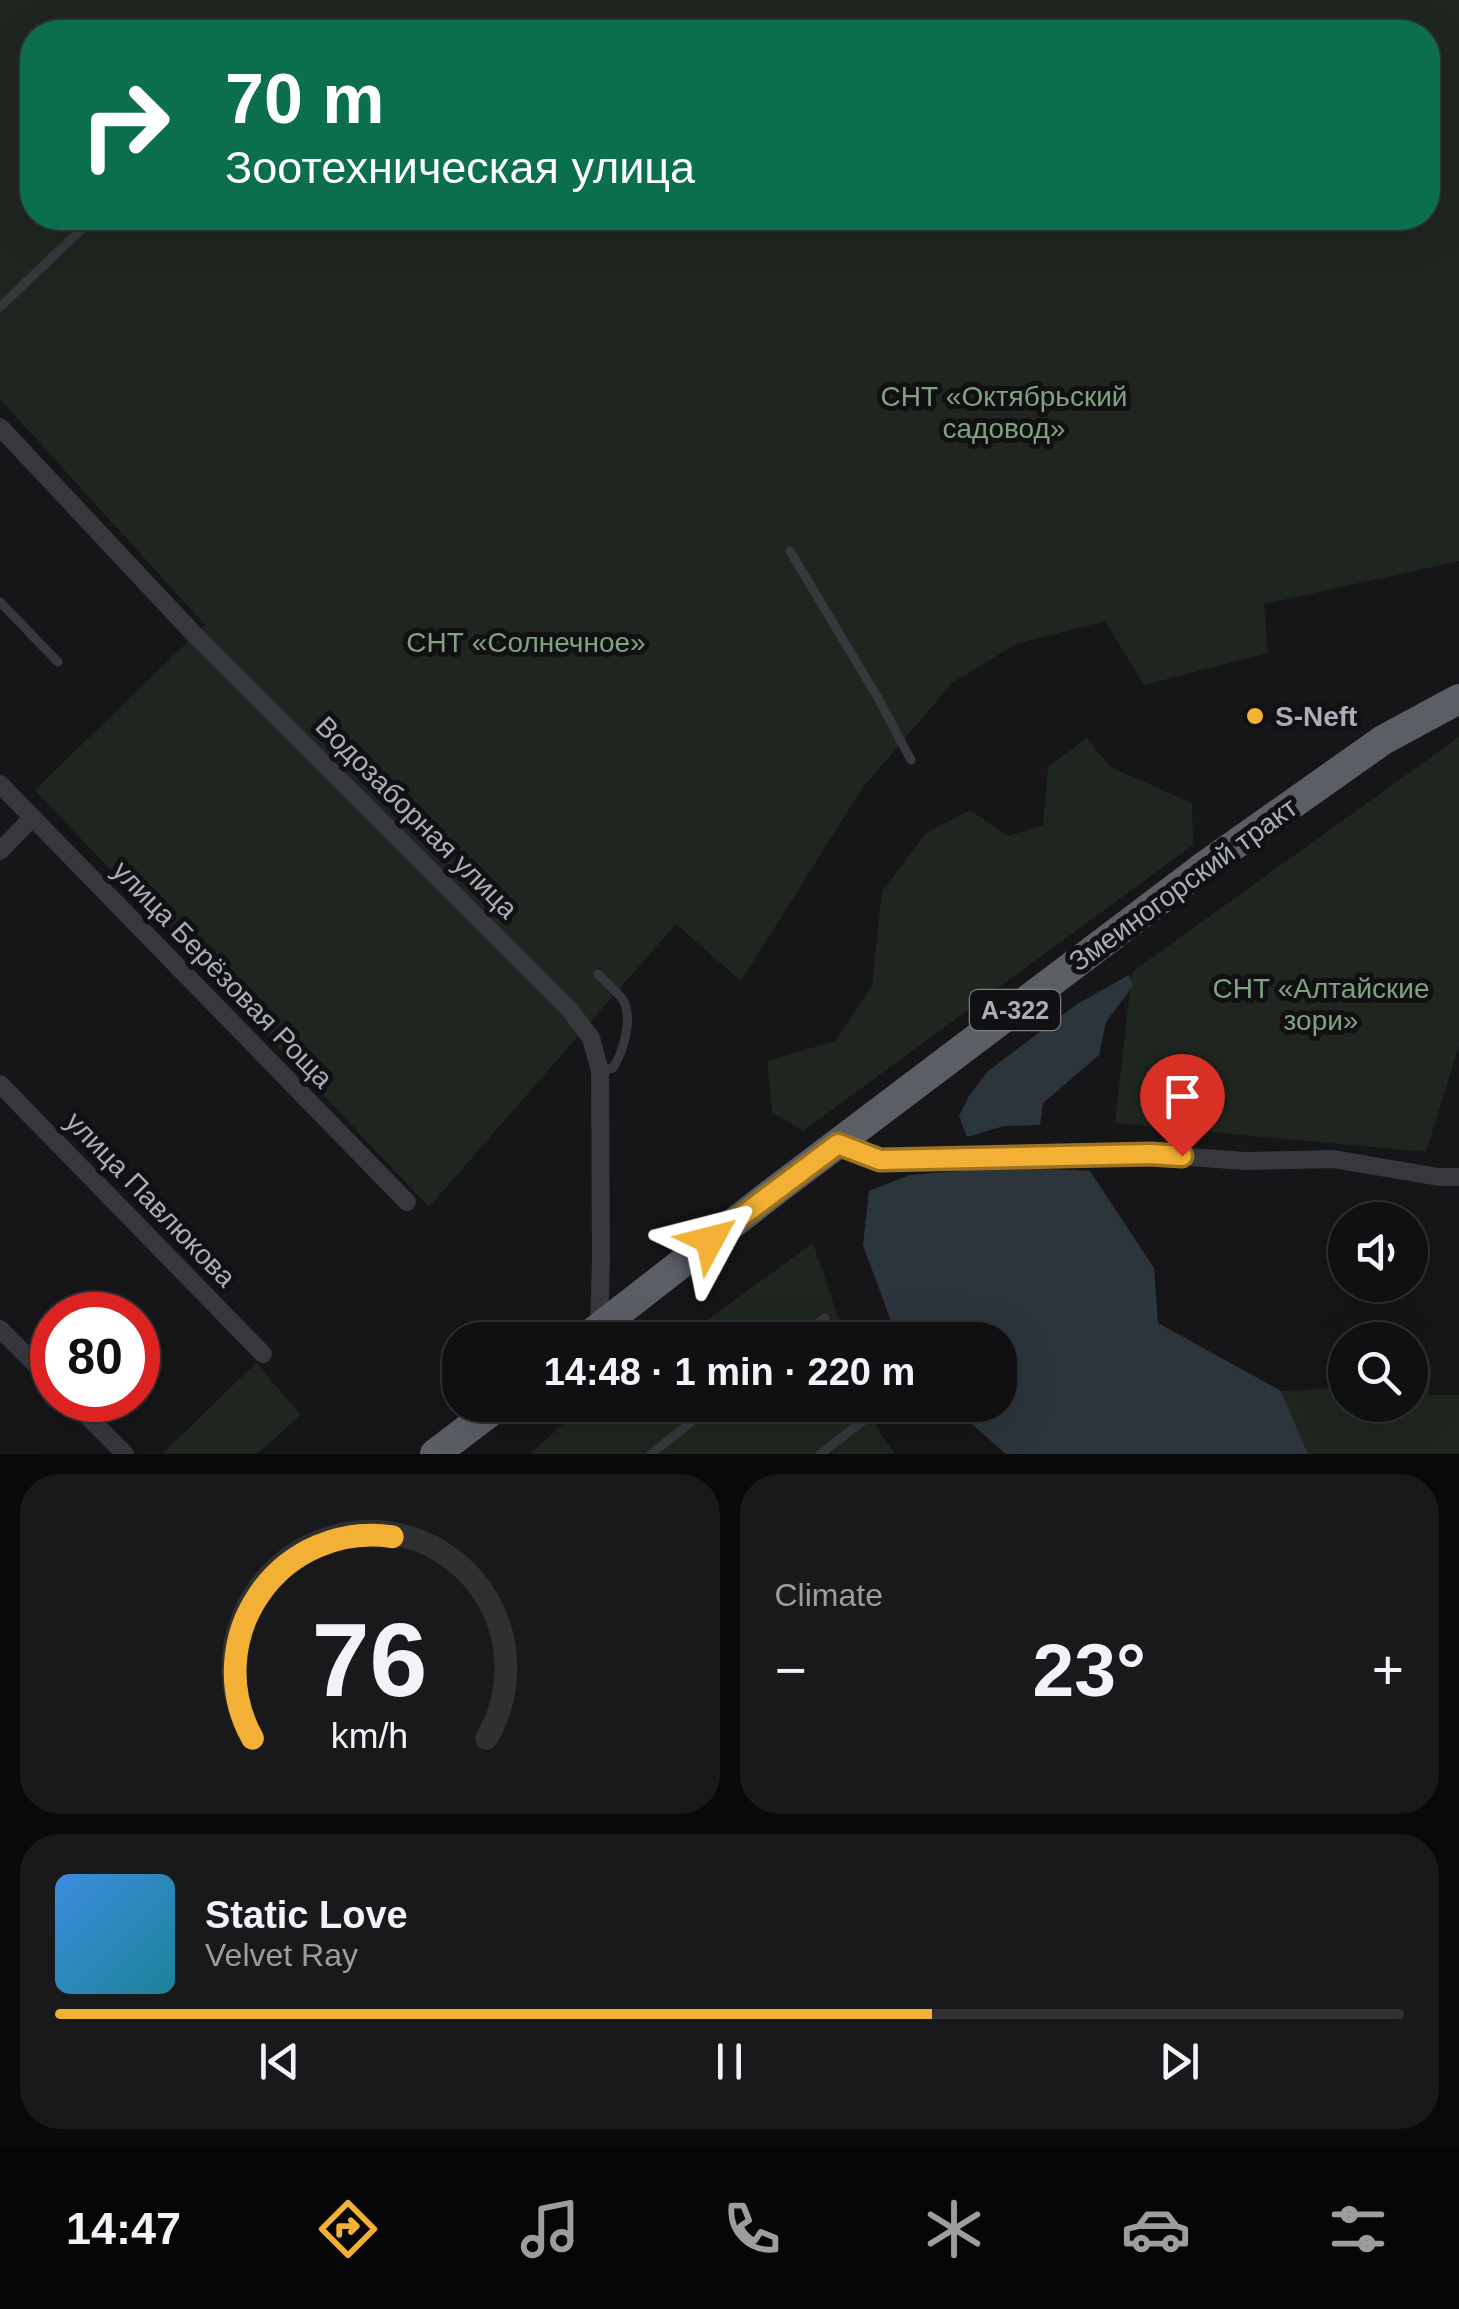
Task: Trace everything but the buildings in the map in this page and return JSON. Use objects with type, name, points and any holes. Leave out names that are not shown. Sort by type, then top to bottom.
[{"type":"highway","name":"Змеиногорский тракт","points":[[607,1322],[1206,864],[1383,740],[1459,699]]},
{"type":"highway","points":[[435,1454],[477,1422]]},
{"type":"street","name":"Водозаборная улица","points":[[0,427],[194,632],[569,1008],[591,1038],[600,1071],[601,1260],[593,1322]]},
{"type":"street","name":"улица Берёзовая Роща","points":[[0,784],[408,1202]]},
{"type":"street","points":[[0,851],[32,818]]},
{"type":"street","name":"улица Павлюкова","points":[[0,1084],[263,1354]]},
{"type":"street","points":[[838,1144],[880,1160],[1150,1154],[1245,1161],[1333,1159],[1459,1177]]},
{"type":"street","points":[[0,1329],[30,1359]]},
{"type":"street","points":[[93,1422],[125,1454]]},
{"type":"lane","points":[[0,308],[81,230]]},
{"type":"lane","points":[[790,551],[911,760]]},
{"type":"lane","points":[[0,602],[58,662]]},
{"type":"lane","points":[[598,974],[625,1004],[627,1030],[614,1068],[600,1071]]},
{"type":"lane","points":[[820,1322],[825,1318]]},
{"type":"lane","points":[[650,1454],[691,1422]]},
{"type":"lane","points":[[820,1454],[862,1422]]},
{"type":"green space","name":"СНТ «Солнечное»","points":[[0,0],[1459,0],[1459,561],[1264,604],[1268,653],[1144,685],[1105,621],[1016,644],[952,683],[861,790],[741,981],[676,924],[429,1207],[35,790],[205,625],[0,399]]},
{"type":"green space","name":"СНТ «Алтайские зори»","points":[[1459,737],[1459,1045],[1426,1152],[1115,1123],[1132,972]]},
{"type":"green space","points":[[1087,738],[1110,767],[1192,803],[1193,845],[803,1131],[772,1112],[767,1061],[835,1041],[872,986],[882,891],[926,833],[970,810],[1008,836],[1043,825],[1048,767]]},
{"type":"green space","points":[[813,1243],[840,1322],[705,1322]]},
{"type":"green space","points":[[256,1363],[301,1415],[257,1454],[162,1454]]},
{"type":"green space","points":[[1428,1366],[1432,1366],[1429,1395],[1459,1395],[1459,1454],[1308,1454],[1281,1391],[1328,1389],[1328,1422],[1428,1422]]},
{"type":"green space","points":[[565,1422],[875,1422],[895,1454],[530,1454]]},
{"type":"shaded area","points":[[1129,975],[1133,986],[1106,1022],[1099,1055],[1043,1103],[1040,1125],[1004,1126],[967,1137],[959,1116],[988,1071],[1077,1004]]},
{"type":"shaded area","points":[[1007,1167],[1090,1171],[1154,1268],[1158,1323],[1281,1391],[1308,1454],[1006,1454],[969,1422],[1017,1422],[1017,1322],[891,1322],[863,1245],[869,1191],[910,1175]]},
{"type":"place","name":"S-Neft","points":[[1255,716]]},
{"type":"route","points":[[710,1240],[838,1144],[880,1160],[1182,1156]]},
{"type":"park label","name":"СНТ «Октябрьский садовод»","points":[[1004,412]]}]
